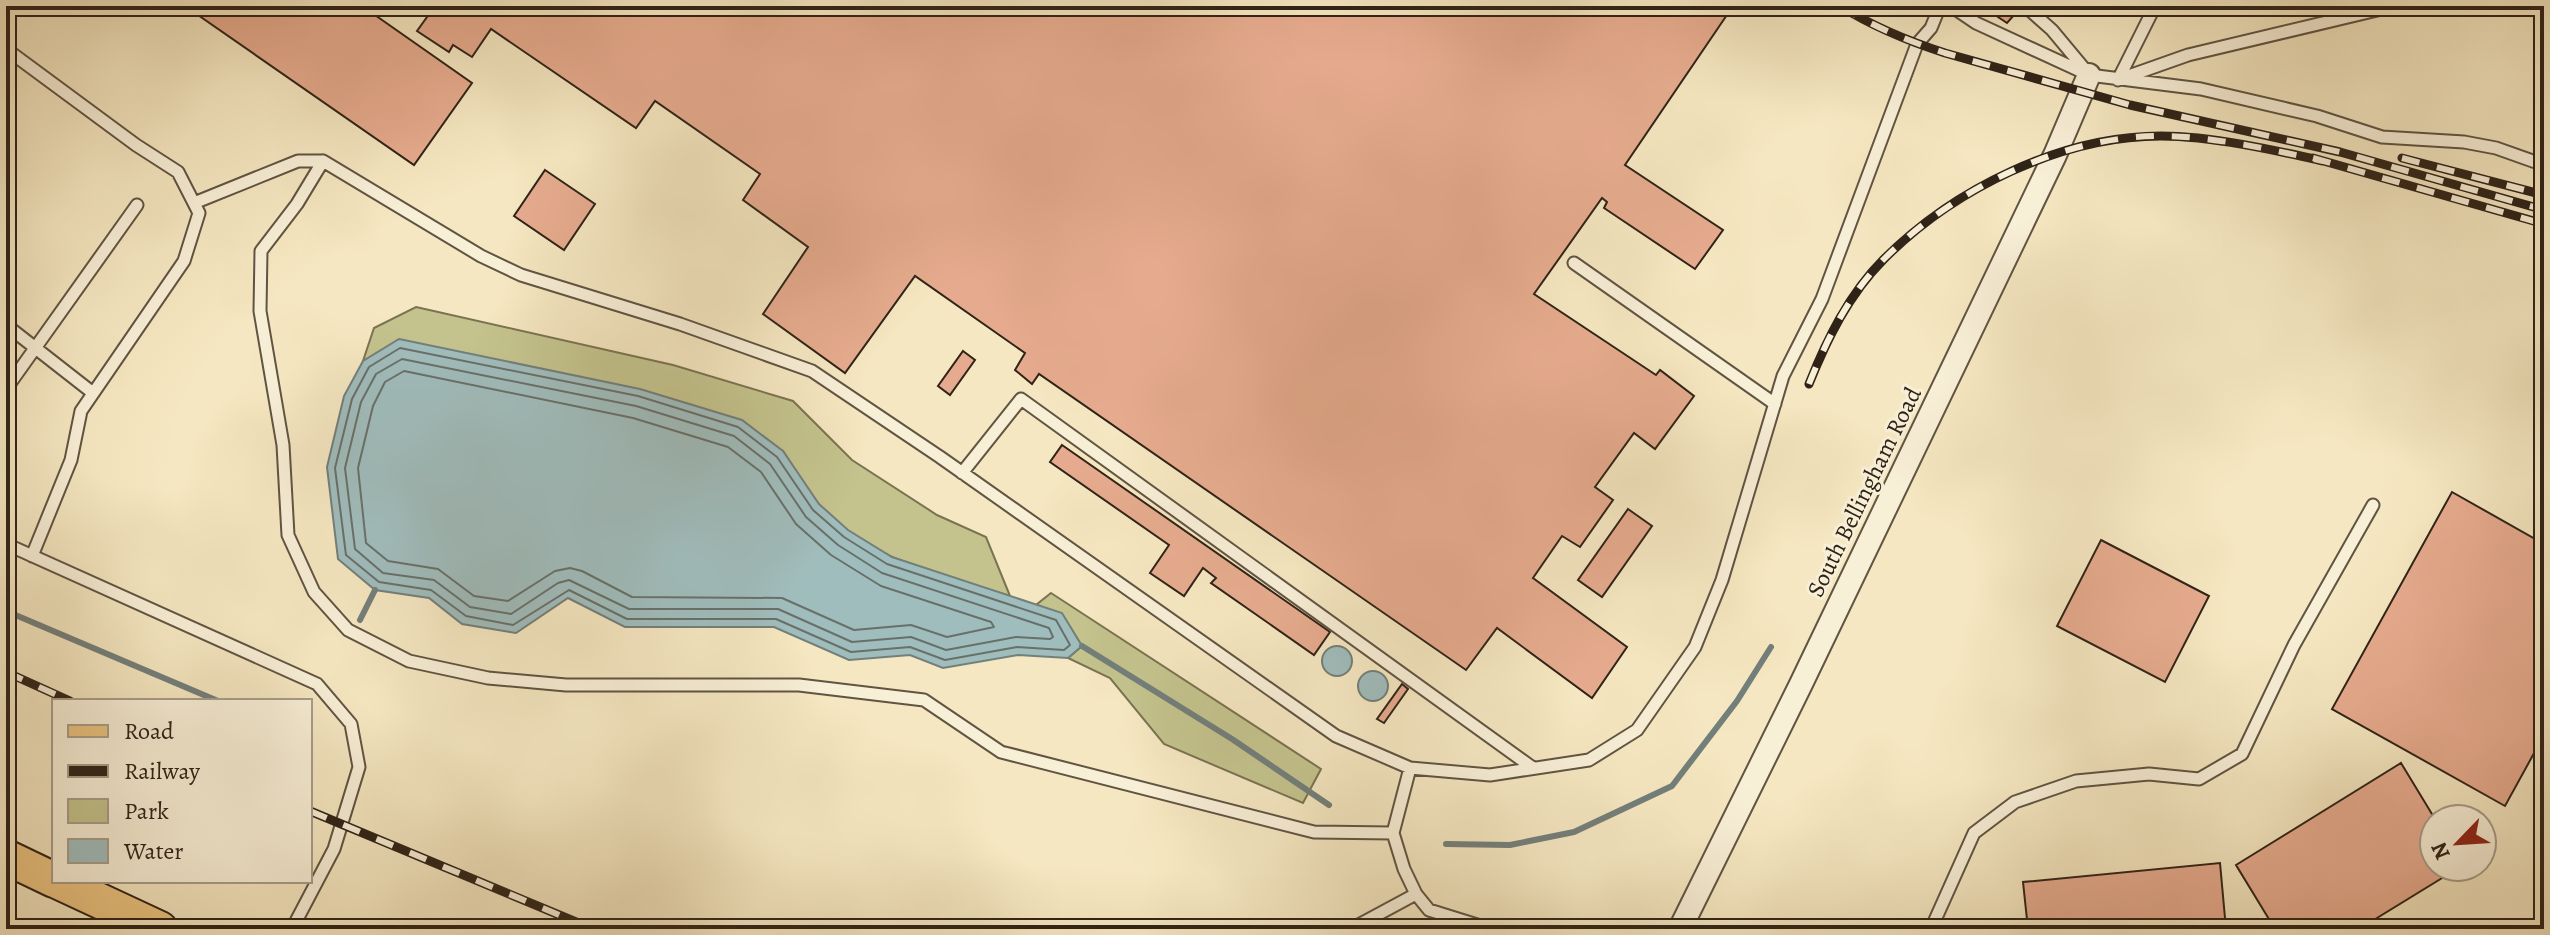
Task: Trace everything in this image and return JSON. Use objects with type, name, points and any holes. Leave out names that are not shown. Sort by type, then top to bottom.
[{"type":"main road","points":[[6,857],[52,878]]},
{"type":"main road","points":[[62,883],[160,929]]},
{"type":"street","name":"South Bellingham Road","points":[[1680,929],[2055,155],[2089,75]]},
{"type":"lane","points":[[194,203],[298,161],[323,161],[481,256],[521,275],[680,324],[812,371],[1336,736],[1410,768],[1490,775],[1589,760],[1637,730],[1695,647],[1722,580],[1783,376],[1822,299],[1917,44],[1931,28],[1940,6]]},
{"type":"lane","points":[[1951,6],[1976,23],[2089,75],[2201,89],[2317,116],[2382,137],[2464,142],[2496,148],[2544,165]]},
{"type":"lane","points":[[2025,6],[2052,30],[2089,75]]},
{"type":"lane","points":[[2118,80],[2155,6]]},
{"type":"lane","points":[[2118,80],[2188,55],[2394,6]]},
{"type":"lane","points":[[6,49],[136,145],[178,172],[199,213],[184,261],[81,411],[71,460],[32,556]]},
{"type":"lane","points":[[323,161],[297,204],[261,251],[260,311],[283,445],[288,535],[314,592],[348,630],[409,661],[488,678],[566,685],[799,685],[924,700],[1001,752],[1314,832],[1393,833]]},
{"type":"lane","points":[[6,389],[137,205]]},
{"type":"lane","points":[[1574,263],[1775,404]]},
{"type":"lane","points":[[6,325],[37,346],[93,393]]},
{"type":"lane","points":[[962,473],[1021,399],[1533,768]]},
{"type":"lane","points":[[1931,929],[1974,833],[2015,802],[2076,781],[2149,774],[2199,779],[2242,754],[2294,645],[2373,505]]},
{"type":"lane","points":[[6,544],[317,684],[351,724],[359,767],[334,849],[292,929]]},
{"type":"lane","points":[[1410,768],[1393,833],[1404,869],[1416,894],[1429,910],[1490,929]]},
{"type":"lane","points":[[1351,929],[1416,894]]},
{"type":"green space","points":[[416,307],[673,365],[793,401],[852,460],[937,515],[986,537],[1010,596],[906,563],[857,538],[817,503],[783,451],[363,361],[374,328]]},
{"type":"green space","points":[[1051,593],[1321,769],[1303,803],[1164,744],[1110,678],[1068,658],[1082,646],[1062,614],[1036,605]]},
{"type":"water","points":[[399,339],[640,389],[742,420],[783,451],[819,504],[848,530],[892,557],[1062,613],[1082,646],[1068,658],[1018,655],[943,668],[910,655],[849,660],[774,627],[625,627],[568,598],[516,633],[462,624],[429,598],[375,590],[338,559],[327,467],[344,396],[363,361]]},
{"type":"water","points":[[1337,646],[1343,647],[1351,655],[1351,667],[1343,675],[1337,676],[1331,675],[1323,667],[1322,661],[1323,655],[1331,647]]},
{"type":"water","points":[[1373,671],[1384,675],[1388,686],[1384,697],[1373,701],[1362,697],[1358,686],[1362,675]]},
{"type":"building","points":[[185,6],[362,6],[472,83],[414,165]]},
{"type":"building","points":[[435,6],[1733,6],[1625,165],[1723,230],[1695,269],[1604,208],[1607,202],[1602,198],[1534,294],[1656,375],[1660,370],[1694,396],[1655,449],[1634,433],[1595,487],[1613,500],[1580,547],[1562,536],[1533,578],[1627,647],[1592,698],[1497,628],[1466,670],[1039,374],[1032,384],[1015,370],[1025,353],[915,276],[845,373],[763,314],[808,247],[743,200],[760,174],[655,101],[636,128],[491,29],[472,57],[453,45],[449,52],[417,31]]},
{"type":"building","points":[[1988,6],[2004,6],[2015,14],[2007,23],[1986,9]]},
{"type":"building","points":[[545,170],[595,204],[564,250],[514,216]]},
{"type":"building","points":[[963,351],[975,360],[950,395],[938,386]]},
{"type":"building","points":[[1062,445],[1330,632],[1314,655],[1211,583],[1216,578],[1203,568],[1184,596],[1150,573],[1169,545],[1050,462]]},
{"type":"building","points":[[2452,492],[2544,544],[2544,735],[2505,806],[2332,709]]},
{"type":"building","points":[[1628,509],[1652,526],[1602,597],[1578,580]]},
{"type":"building","points":[[2101,540],[2209,596],[2165,682],[2057,626]]},
{"type":"building","points":[[1402,684],[1408,689],[1384,723],[1377,719]]},
{"type":"building","points":[[2401,763],[2425,803],[2418,803],[2418,883],[2434,883],[2359,929],[2275,929],[2236,865]]},
{"type":"building","points":[[2220,863],[2226,929],[2028,929],[2023,882]]},
{"type":"waterway","points":[[360,620],[375,590]]},
{"type":"waterway","points":[[6,611],[213,699]]},
{"type":"waterway","points":[[1082,646],[1232,739],[1329,805]]},
{"type":"waterway","points":[[1446,844],[1510,845],[1574,832],[1672,786],[1737,701],[1771,647]]},
{"type":"railway","points":[[1840,6],[1891,32],[1945,53],[2130,105],[2340,152],[2544,210]]},
{"type":"railway","points":[[1809,384],[1840,318],[1860,287],[1884,259],[1943,210],[2011,171],[2085,145],[2123,138],[2161,136],[2221,141],[2323,161]]},
{"type":"railway","points":[[2313,158],[2544,224]]},
{"type":"railway","points":[[2402,158],[2544,195]]},
{"type":"railway","points":[[6,672],[66,699]]},
{"type":"railway","points":[[312,812],[593,929]]}]
